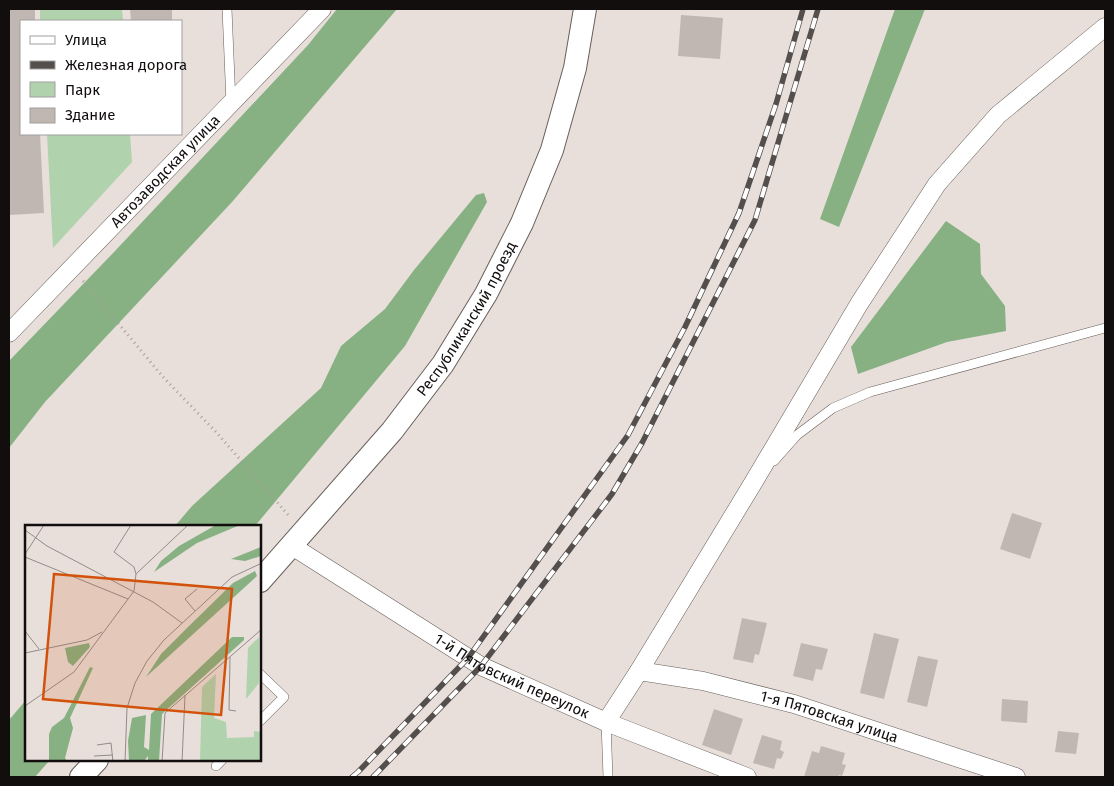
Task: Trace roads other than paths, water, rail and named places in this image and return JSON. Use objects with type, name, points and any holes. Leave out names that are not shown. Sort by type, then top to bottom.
[{"type":"street","name":"Автозаводская улица","points":[[9,333],[322,9]]},
{"type":"street","name":"Республиканский проезд","points":[[261,581],[421,394],[443,364],[486,294],[522,223],[552,150],[575,68],[586,9]]},
{"type":"street","points":[[606,722],[753,483],[859,304],[937,184],[998,115],[1105,27]]},
{"type":"street","name":"1-й Пятовский переулок","points":[[298,539],[481,666],[606,722],[747,777]]},
{"type":"street","name":"1-я Пятовская улица","points":[[639,671],[703,681],[794,704],[1016,777]]},
{"type":"street","points":[[81,777],[96,761]]},
{"type":"lane","points":[[227,9],[231,103]]},
{"type":"lane","points":[[753,483],[797,435],[833,408],[870,392],[1105,328]]},
{"type":"lane","points":[[261,675],[284,696],[261,720]]},
{"type":"lane","points":[[606,722],[608,777]]},
{"type":"railway","points":[[352,777],[468,658],[628,435],[685,327],[739,213],[776,104],[803,9]]},
{"type":"railway","points":[[373,777],[481,666],[612,494],[642,443],[755,220],[818,9]]}]
